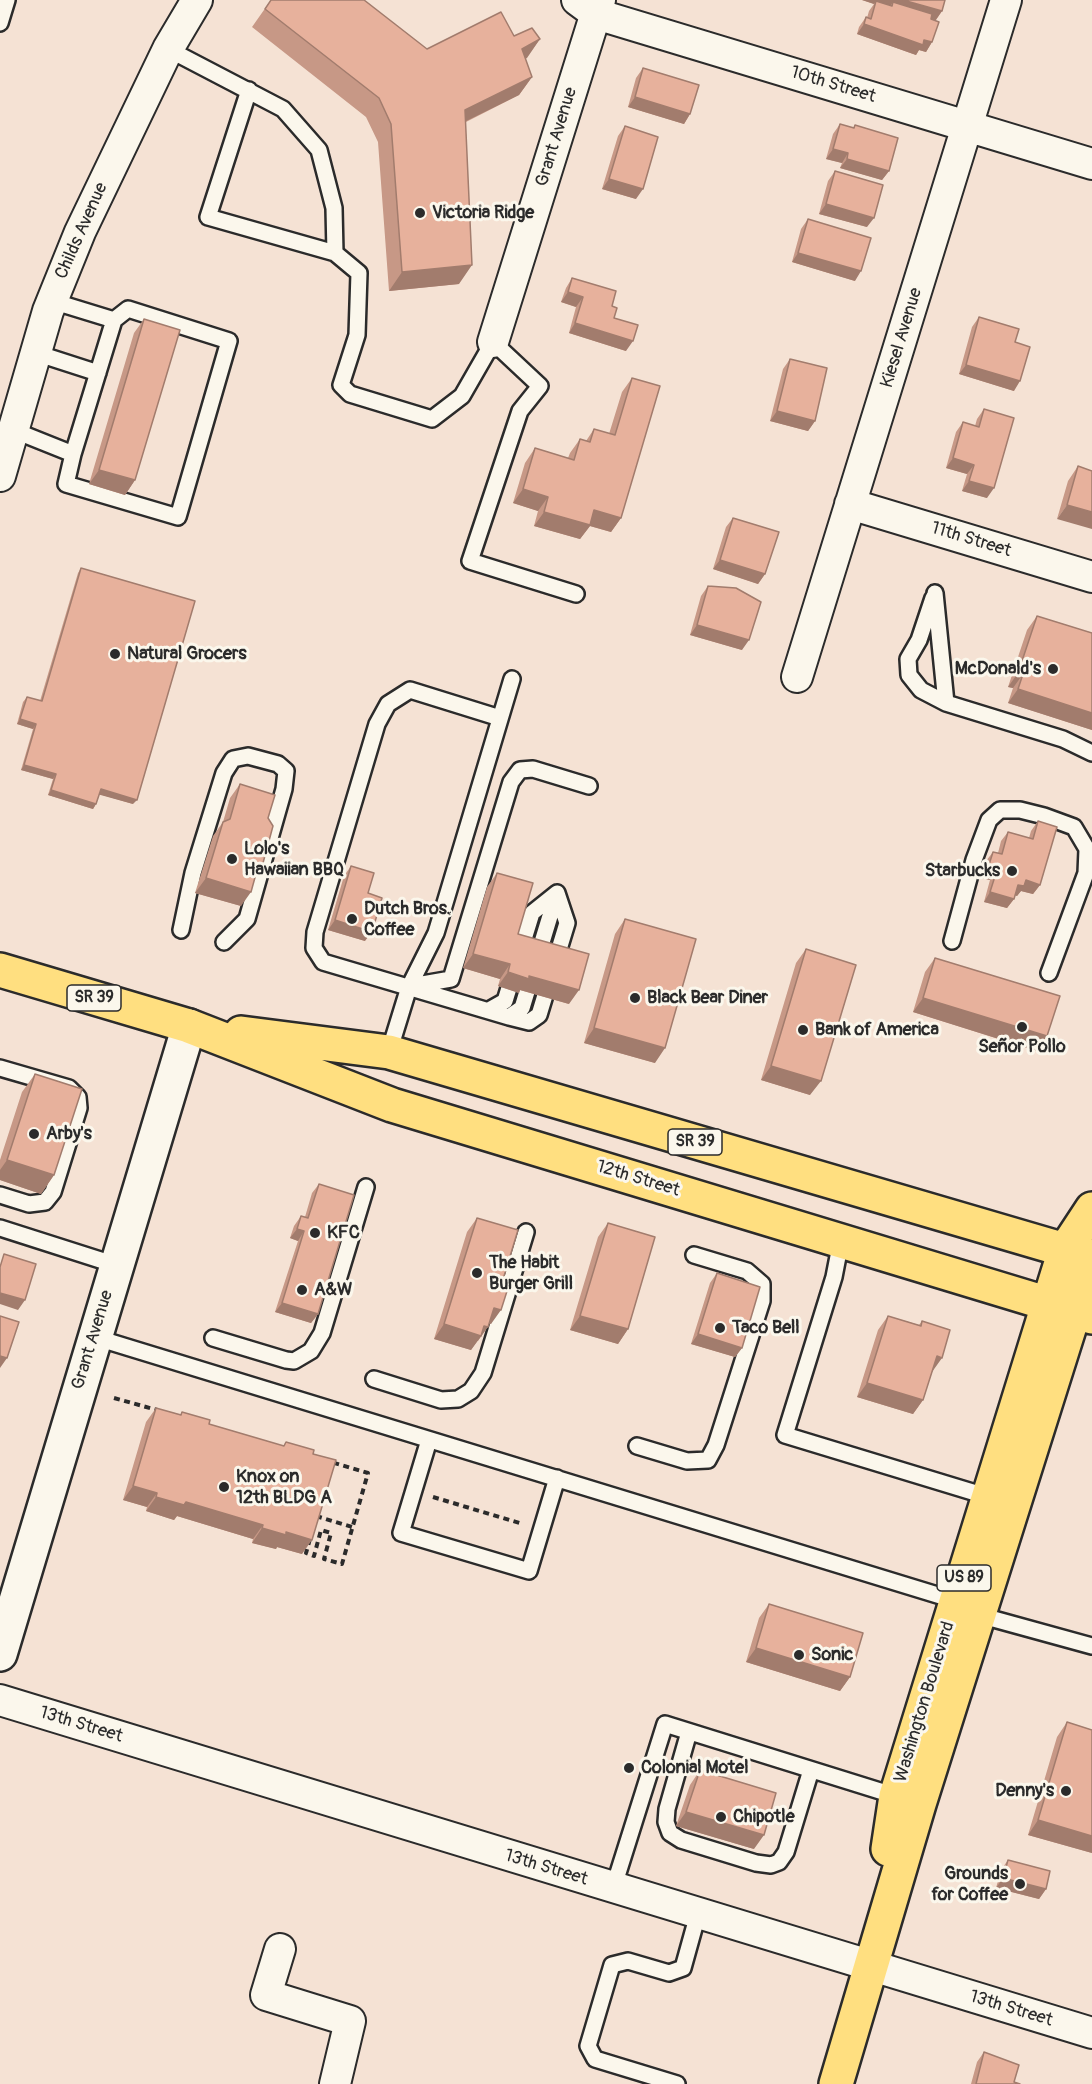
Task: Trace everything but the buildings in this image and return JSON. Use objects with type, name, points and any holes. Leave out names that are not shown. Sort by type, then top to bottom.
[{"type":"main road","name":"12th Street","points":[[0,970],[189,1026],[392,1105],[1072,1310]]},
{"type":"main road","name":"12th Street","points":[[189,1026],[389,1052],[1085,1256]]},
{"type":"main road","name":"Washington Boulevard","points":[[871,1966],[896,1796],[968,1608],[1072,1310],[1085,1256],[1092,1209]]},
{"type":"main road","name":"Washington Boulevard","points":[[836,2084],[871,1966],[968,1608],[989,1497],[1072,1310]]},
{"type":"street","name":"Childs Avenue","points":[[0,476],[52,302],[80,232],[168,49],[197,0]]},
{"type":"street","name":"Kiesel Avenue","points":[[797,677],[1006,0]]},
{"type":"street","name":"10th Street","points":[[591,5],[1092,165]]},
{"type":"street","name":"Grant Avenue","points":[[493,342],[591,5]]},
{"type":"street","name":"11th Street","points":[[850,504],[1092,577]]},
{"type":"street","name":"Grant Avenue","points":[[0,1654],[189,1026]]},
{"type":"street","name":"13th Street","points":[[0,1700],[613,1889],[1092,2033]]},
{"type":"street","points":[[280,1949],[266,1995],[350,2021],[335,2084]]},
{"type":"lane","points":[[0,23],[7,0]]},
{"type":"lane","points":[[168,49],[283,110],[319,150],[334,208],[335,253]]},
{"type":"lane","points":[[249,90],[208,217],[335,253],[359,273],[357,335],[341,385],[350,394],[432,419],[462,396],[493,342],[540,386],[520,411],[470,561],[576,594]]},
{"type":"lane","points":[[52,302],[114,320]]},
{"type":"lane","points":[[128,309],[229,341],[178,517],[66,484],[98,373],[114,320],[128,309]]},
{"type":"lane","points":[[36,353],[98,373]]},
{"type":"lane","points":[[13,430],[73,454]]},
{"type":"lane","points":[[946,703],[935,592],[919,640],[908,660],[909,675],[921,690],[946,703],[1063,739],[1092,753]]},
{"type":"lane","points":[[389,1052],[409,987],[436,933],[512,680]]},
{"type":"lane","points":[[489,1010],[505,1001],[532,913],[557,893],[522,1008],[509,1017],[323,962],[314,948],[315,932],[377,724],[388,704],[410,690],[500,718]]},
{"type":"lane","points":[[181,930],[193,873],[224,773],[233,759],[248,756],[278,764],[286,771],[284,789],[247,920],[224,942]]},
{"type":"lane","points":[[409,987],[451,979],[511,782],[520,770],[533,770],[589,786]]},
{"type":"lane","points":[[952,941],[974,860],[989,820],[1000,810],[1020,810],[1044,816],[1074,827],[1087,849],[1086,873],[1049,973]]},
{"type":"lane","points":[[0,1068],[69,1088],[78,1097],[79,1108],[53,1192],[45,1202],[29,1204],[0,1195]]},
{"type":"lane","points":[[213,1338],[285,1360],[294,1361],[311,1351],[322,1333],[366,1187]]},
{"type":"lane","points":[[0,1228],[116,1265]]},
{"type":"lane","points":[[374,1379],[441,1400],[458,1399],[471,1391],[483,1373],[526,1232]]},
{"type":"lane","points":[[841,1241],[834,1277],[785,1435],[989,1497]]},
{"type":"lane","points":[[637,1446],[687,1461],[708,1460],[716,1446],[762,1301],[762,1284],[747,1271],[694,1255]]},
{"type":"lane","points":[[94,1337],[556,1478],[1092,1646]]},
{"type":"lane","points":[[429,1440],[401,1533],[529,1571],[556,1478]]},
{"type":"lane","points":[[613,1889],[665,1724],[896,1796]]},
{"type":"lane","points":[[689,1732],[667,1809],[666,1822],[670,1833],[681,1840],[756,1863],[771,1865],[779,1862],[786,1852],[811,1770]]},
{"type":"lane","points":[[677,2084],[595,2059],[588,2046],[612,1965],[628,1961],[669,1973],[683,1968],[698,1914]]},
{"type":"path","points":[[114,1398],[159,1411]]},
{"type":"path","points":[[312,1535],[306,1554],[314,1556],[321,1530],[331,1533],[324,1559],[342,1564],[368,1473],[324,1460]]},
{"type":"path","points":[[413,1491],[541,1530]]},
{"type":"path","points":[[314,1526],[316,1516],[352,1527]]},
{"type":"place","name":"Victoria Ridge","points":[[420,213]]},
{"type":"place","name":"Natural Grocers","points":[[115,654]]},
{"type":"place","name":"McDonald's","points":[[1053,669]]},
{"type":"place","name":"Lolo's Hawaiian BBQ","points":[[232,859]]},
{"type":"place","name":"Starbucks","points":[[1012,871]]},
{"type":"place","name":"Dutch Bros. Coffee","points":[[352,919]]},
{"type":"place","name":"Black Bear Diner","points":[[635,998]]},
{"type":"place","name":"Señor Pollo","points":[[1022,1027]]},
{"type":"place","name":"Bank of America","points":[[803,1030]]},
{"type":"place","name":"Arby's","points":[[34,1134]]},
{"type":"place","name":"KFC","points":[[315,1233]]},
{"type":"place","name":"The Habit Burger Grill","points":[[477,1273]]},
{"type":"place","name":"A&W","points":[[302,1290]]},
{"type":"place","name":"Taco Bell","points":[[720,1328]]},
{"type":"place","name":"Knox on 12th BLDG A","points":[[224,1487]]},
{"type":"place","name":"Sonic","points":[[799,1655]]},
{"type":"place","name":"Colonial Motel","points":[[629,1768]]},
{"type":"place","name":"Denny's","points":[[1066,1791]]},
{"type":"place","name":"Chipotle","points":[[721,1817]]},
{"type":"place","name":"Grounds for Coffee","points":[[1020,1884]]}]
